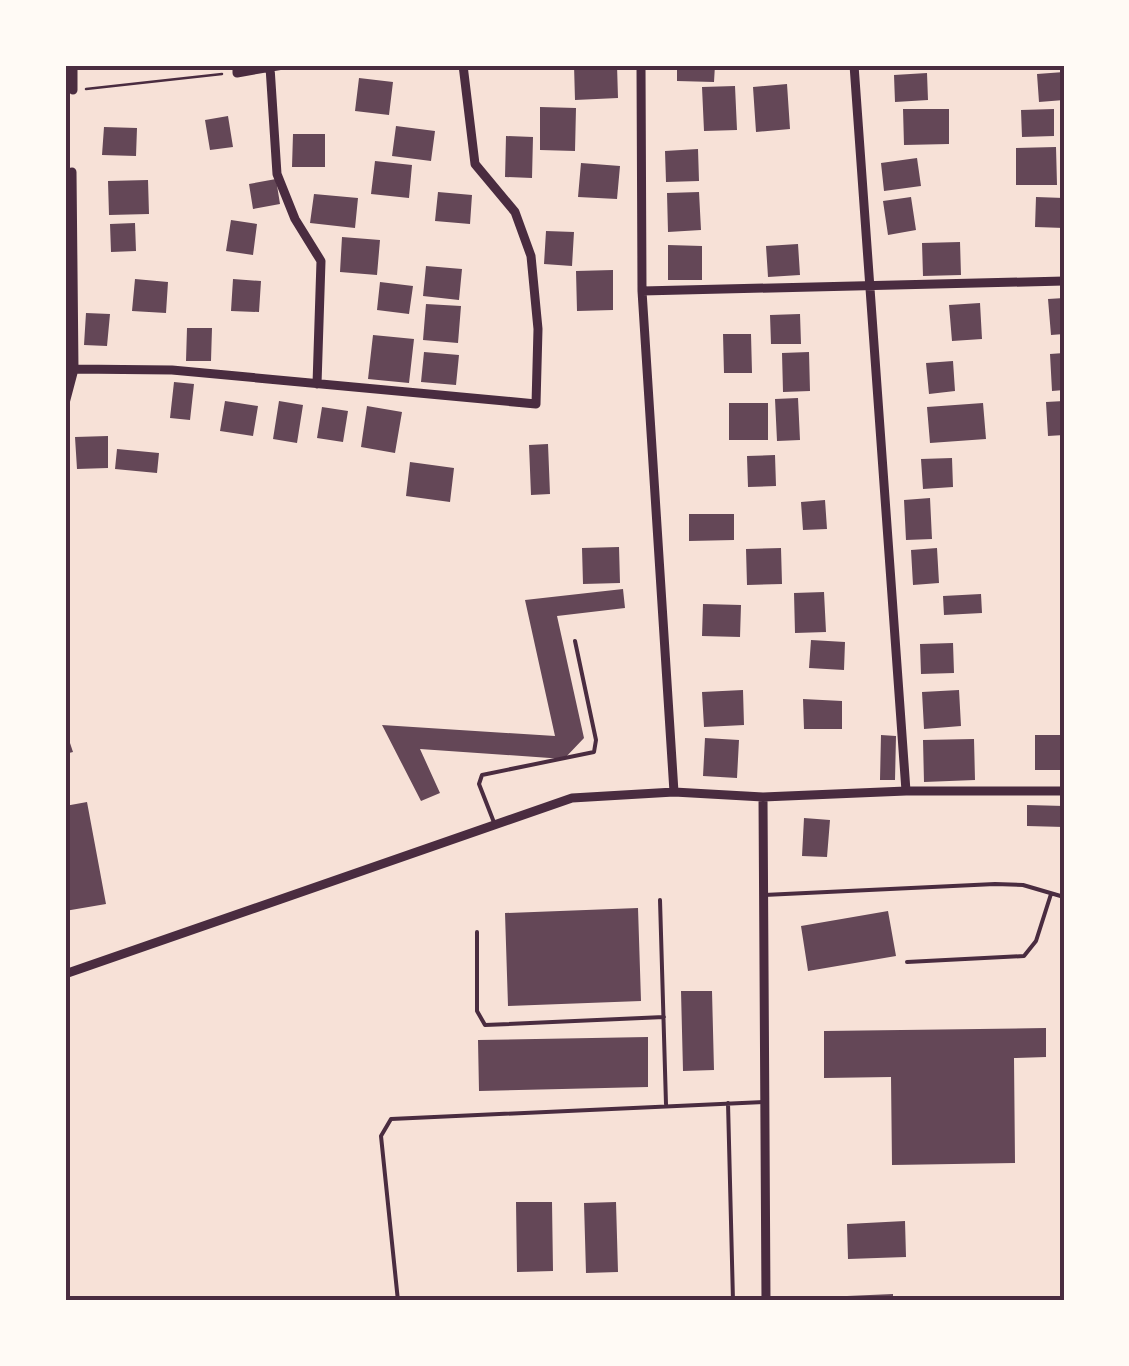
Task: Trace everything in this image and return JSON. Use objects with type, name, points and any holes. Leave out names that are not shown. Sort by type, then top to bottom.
[{"type":"street","points":[[73,65],[73,90]]},
{"type":"street","points":[[237,69],[282,65]]},
{"type":"street","points":[[74,369],[172,370],[536,404],[538,329],[531,256],[515,212],[475,164],[462,65]]},
{"type":"street","points":[[642,65],[642,291],[674,792]]},
{"type":"street","points":[[854,65],[906,790]]},
{"type":"street","points":[[270,67],[277,174],[295,219],[321,261],[317,384]]},
{"type":"street","points":[[65,404],[74,369],[72,172]]},
{"type":"street","points":[[642,291],[1064,281]]},
{"type":"street","points":[[65,974],[572,798],[674,792],[763,797],[906,790],[1064,792]]},
{"type":"street","points":[[763,797],[766,1301]]},
{"type":"lane","points":[[494,825],[479,784],[482,776],[594,752],[596,740],[574,641]]},
{"type":"lane","points":[[764,895],[994,884],[1023,886],[1064,897]]},
{"type":"lane","points":[[908,962],[1024,956],[1036,941],[1051,894]]},
{"type":"lane","points":[[660,900],[666,1104]]},
{"type":"lane","points":[[476,932],[477,1011],[485,1025],[664,1017]]},
{"type":"lane","points":[[398,1301],[381,1136],[391,1119],[765,1102]]},
{"type":"lane","points":[[728,1103],[733,1301]]},
{"type":"path","points":[[73,90],[237,69]]},
{"type":"building","points":[[574,65],[617,65],[618,98],[575,100]]},
{"type":"building","points":[[677,65],[715,65],[714,82],[677,81]]},
{"type":"building","points":[[791,65],[836,65],[836,68],[791,70]]},
{"type":"building","points":[[1064,72],[1064,100],[1039,102],[1037,74]]},
{"type":"building","points":[[927,73],[928,100],[895,102],[894,75]]},
{"type":"building","points":[[359,78],[393,82],[389,115],[355,111]]},
{"type":"building","points":[[787,84],[790,129],[756,132],[753,87]]},
{"type":"building","points":[[735,86],[737,130],[704,131],[702,87]]},
{"type":"building","points":[[540,107],[576,108],[575,151],[540,150]]},
{"type":"building","points":[[903,109],[949,109],[949,144],[904,145]]},
{"type":"building","points":[[1054,109],[1054,136],[1022,137],[1021,110]]},
{"type":"building","points":[[228,116],[233,147],[210,150],[205,120]]},
{"type":"building","points":[[396,126],[435,131],[431,161],[392,156]]},
{"type":"building","points":[[104,127],[137,128],[136,156],[102,155]]},
{"type":"building","points":[[293,134],[325,134],[325,167],[292,167]]},
{"type":"building","points":[[506,136],[533,137],[532,178],[505,177]]},
{"type":"building","points":[[1056,147],[1057,185],[1016,185],[1016,148]]},
{"type":"building","points":[[698,149],[699,181],[666,182],[665,151]]},
{"type":"building","points":[[917,158],[921,186],[884,191],[881,163]]},
{"type":"building","points":[[375,161],[412,165],[409,198],[371,194]]},
{"type":"building","points":[[581,163],[620,166],[617,199],[578,197]]},
{"type":"building","points":[[276,179],[280,204],[253,209],[249,184]]},
{"type":"building","points":[[148,180],[149,214],[109,215],[108,181]]},
{"type":"building","points":[[438,192],[472,195],[470,224],[435,221]]},
{"type":"building","points":[[699,192],[701,230],[668,232],[667,193]]},
{"type":"building","points":[[314,194],[358,198],[355,228],[310,223]]},
{"type":"building","points":[[911,197],[916,230],[888,235],[883,201]]},
{"type":"building","points":[[1036,197],[1064,198],[1064,228],[1035,227]]},
{"type":"building","points":[[231,220],[257,224],[253,255],[226,251]]},
{"type":"building","points":[[135,223],[136,251],[111,252],[110,224]]},
{"type":"building","points":[[546,231],[574,232],[572,266],[544,264]]},
{"type":"building","points":[[342,237],[380,240],[377,275],[340,272]]},
{"type":"building","points":[[960,242],[961,275],[923,276],[922,243]]},
{"type":"building","points":[[798,244],[800,275],[768,277],[766,246]]},
{"type":"building","points":[[668,245],[702,246],[702,280],[668,280]]},
{"type":"building","points":[[426,266],[462,269],[459,300],[423,296]]},
{"type":"building","points":[[613,270],[613,310],[577,311],[576,271]]},
{"type":"building","points":[[135,279],[168,282],[166,313],[132,311]]},
{"type":"building","points":[[233,279],[261,281],[259,312],[231,311]]},
{"type":"building","points":[[380,282],[413,286],[409,314],[377,310]]},
{"type":"building","points":[[1064,298],[1064,334],[1051,335],[1048,299]]},
{"type":"building","points":[[980,303],[982,339],[952,341],[949,305]]},
{"type":"building","points":[[426,304],[461,306],[458,343],[423,340]]},
{"type":"building","points":[[86,313],[110,314],[107,346],[84,345]]},
{"type":"building","points":[[800,314],[801,344],[771,344],[770,315]]},
{"type":"building","points":[[187,328],[212,328],[211,361],[186,361]]},
{"type":"building","points":[[723,334],[751,334],[752,373],[724,373]]},
{"type":"building","points":[[373,335],[414,339],[409,383],[368,379]]},
{"type":"building","points":[[424,352],[459,355],[456,385],[421,382]]},
{"type":"building","points":[[809,352],[810,391],[783,392],[782,353]]},
{"type":"building","points":[[1064,353],[1064,390],[1052,391],[1050,354]]},
{"type":"building","points":[[953,361],[955,391],[929,394],[926,363]]},
{"type":"building","points":[[174,382],[194,384],[190,420],[170,418]]},
{"type":"building","points":[[798,398],[800,440],[777,441],[775,399]]},
{"type":"building","points":[[225,401],[258,406],[253,436],[220,431]]},
{"type":"building","points":[[279,401],[303,405],[297,443],[273,439]]},
{"type":"building","points":[[1064,401],[1064,435],[1048,436],[1046,402]]},
{"type":"building","points":[[729,403],[768,403],[768,440],[729,440]]},
{"type":"building","points":[[983,403],[986,439],[930,443],[927,407]]},
{"type":"building","points":[[367,406],[402,412],[395,453],[361,447]]},
{"type":"building","points":[[322,407],[348,411],[343,442],[317,438]]},
{"type":"building","points":[[108,436],[108,468],[77,469],[75,437]]},
{"type":"building","points":[[548,444],[550,494],[531,495],[529,445]]},
{"type":"building","points":[[117,449],[159,453],[157,473],[115,469]]},
{"type":"building","points":[[775,455],[776,486],[748,487],[747,456]]},
{"type":"building","points":[[952,458],[953,487],[923,489],[921,459]]},
{"type":"building","points":[[410,462],[454,468],[450,502],[406,496]]},
{"type":"building","points":[[930,498],[932,539],[906,540],[904,500]]},
{"type":"building","points":[[825,500],[827,529],[803,530],[801,502]]},
{"type":"building","points":[[689,514],[734,514],[734,540],[689,541]]},
{"type":"building","points":[[619,547],[620,583],[583,584],[582,548]]},
{"type":"building","points":[[781,548],[782,584],[747,585],[746,549]]},
{"type":"building","points":[[937,548],[939,583],[913,585],[911,550]]},
{"type":"building","points":[[623,589],[625,608],[557,616],[584,738],[564,759],[420,749],[440,793],[421,801],[382,725],[555,736],[525,600]]},
{"type":"building","points":[[824,592],[826,632],[795,633],[794,593]]},
{"type":"building","points":[[981,594],[982,613],[944,615],[943,596]]},
{"type":"building","points":[[703,604],[741,605],[740,637],[702,636]]},
{"type":"building","points":[[811,640],[845,642],[844,670],[809,668]]},
{"type":"building","points":[[953,643],[954,673],[921,674],[920,644]]},
{"type":"building","points":[[743,690],[744,725],[704,727],[702,692]]},
{"type":"building","points":[[959,690],[961,726],[924,729],[922,692]]},
{"type":"building","points":[[803,699],[842,701],[842,729],[804,729]]},
{"type":"building","points":[[65,728],[73,752],[65,754]]},
{"type":"building","points":[[881,735],[896,736],[895,780],[880,780]]},
{"type":"building","points":[[1035,735],[1064,735],[1064,770],[1035,770]]},
{"type":"building","points":[[705,738],[739,740],[737,778],[703,776]]},
{"type":"building","points":[[974,739],[975,780],[924,782],[923,740]]},
{"type":"building","points":[[87,802],[106,904],[65,911],[65,806]]},
{"type":"building","points":[[1027,805],[1064,806],[1064,827],[1027,826]]},
{"type":"building","points":[[804,818],[830,820],[827,857],[802,856]]},
{"type":"building","points":[[638,908],[641,1001],[508,1006],[505,913]]},
{"type":"building","points":[[888,911],[896,956],[808,971],[801,926]]},
{"type":"building","points":[[681,991],[712,991],[714,1070],[683,1071]]},
{"type":"building","points":[[1046,1028],[1046,1057],[1014,1058],[1015,1163],[892,1165],[891,1077],[824,1078],[824,1031]]},
{"type":"building","points":[[648,1037],[648,1087],[479,1091],[478,1040]]},
{"type":"building","points":[[516,1202],[552,1202],[553,1271],[517,1272]]},
{"type":"building","points":[[616,1202],[618,1272],[586,1273],[584,1203]]},
{"type":"building","points":[[905,1221],[906,1257],[848,1259],[847,1224]]},
{"type":"building","points":[[893,1294],[893,1301],[847,1301],[847,1296]]}]
